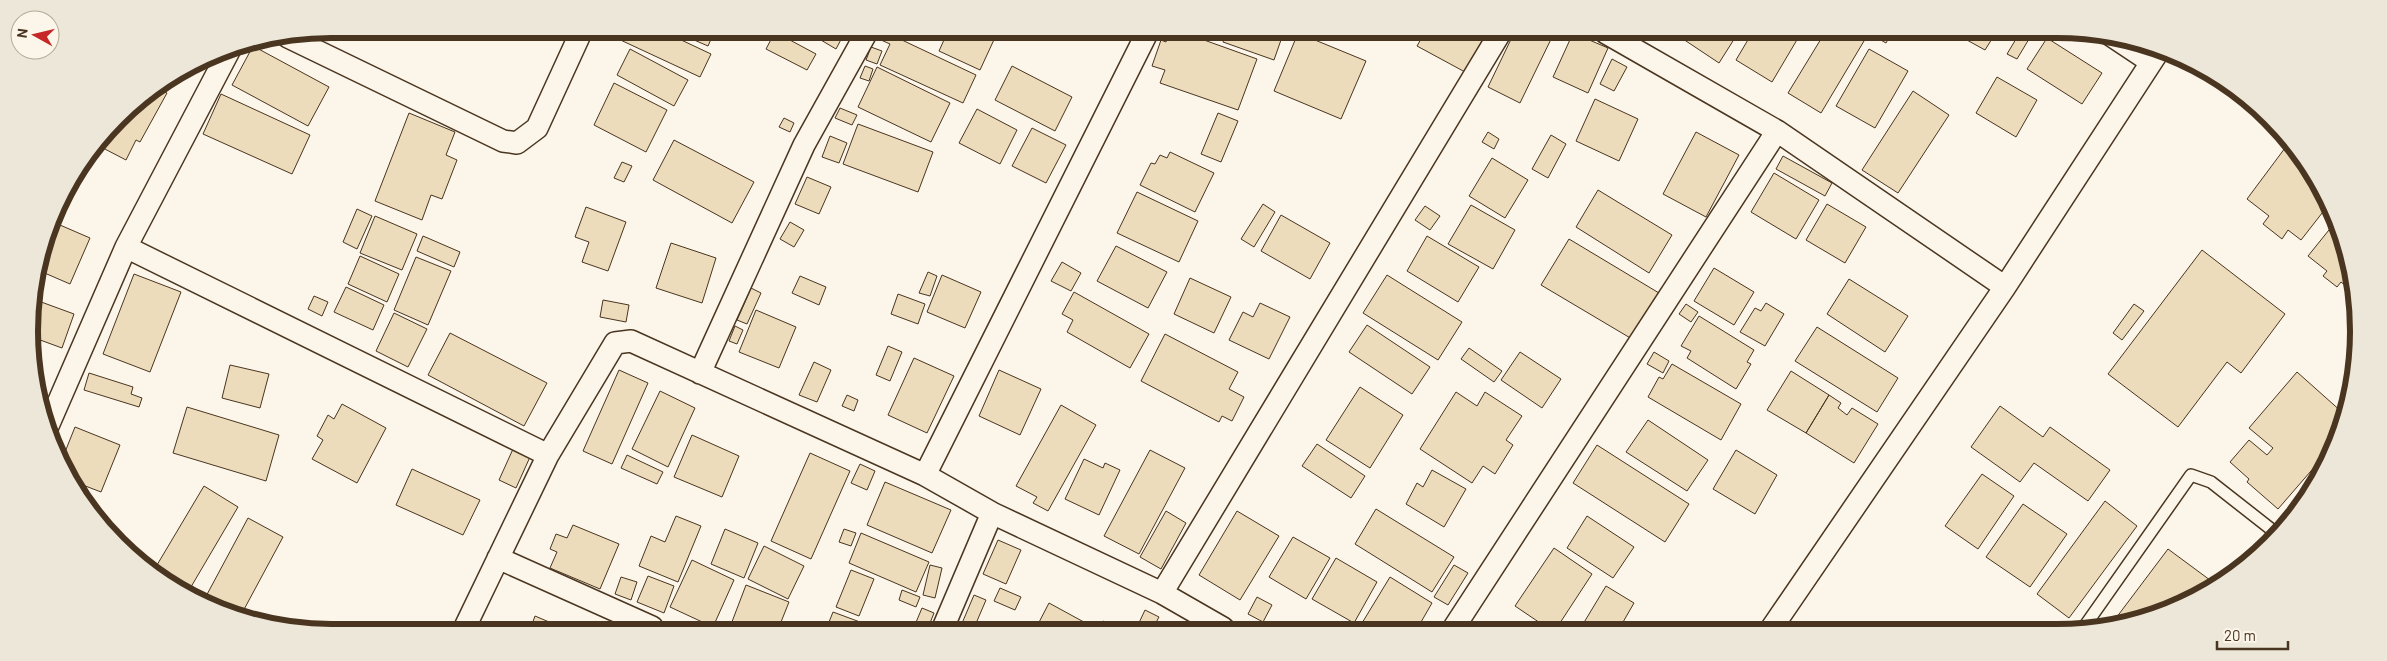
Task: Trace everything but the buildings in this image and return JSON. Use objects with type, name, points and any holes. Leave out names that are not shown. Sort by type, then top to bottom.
[{"type":"street","points":[[294,40],[503,141],[517,143],[538,128],[578,38]]},
{"type":"street","points":[[700,373],[804,146],[864,38]]},
{"type":"street","points":[[925,475],[1142,38]]},
{"type":"street","points":[[1162,593],[1496,38]]},
{"type":"street","points":[[1615,38],[1777,131],[2005,287]]},
{"type":"street","points":[[1775,624],[2005,287],[2154,57],[2137,49]]},
{"type":"street","points":[[51,419],[126,247],[226,57]]},
{"type":"street","points":[[1456,624],[1777,131]]},
{"type":"street","points":[[126,247],[548,455]]},
{"type":"street","points":[[466,624],[548,455],[615,343],[631,341],[925,475],[992,513],[1162,593],[1216,624]]},
{"type":"street","points":[[945,624],[992,513]]},
{"type":"street","points":[[498,558],[645,624]]},
{"type":"lane","points":[[2088,622],[2191,475],[2211,482],[2272,530]]}]
